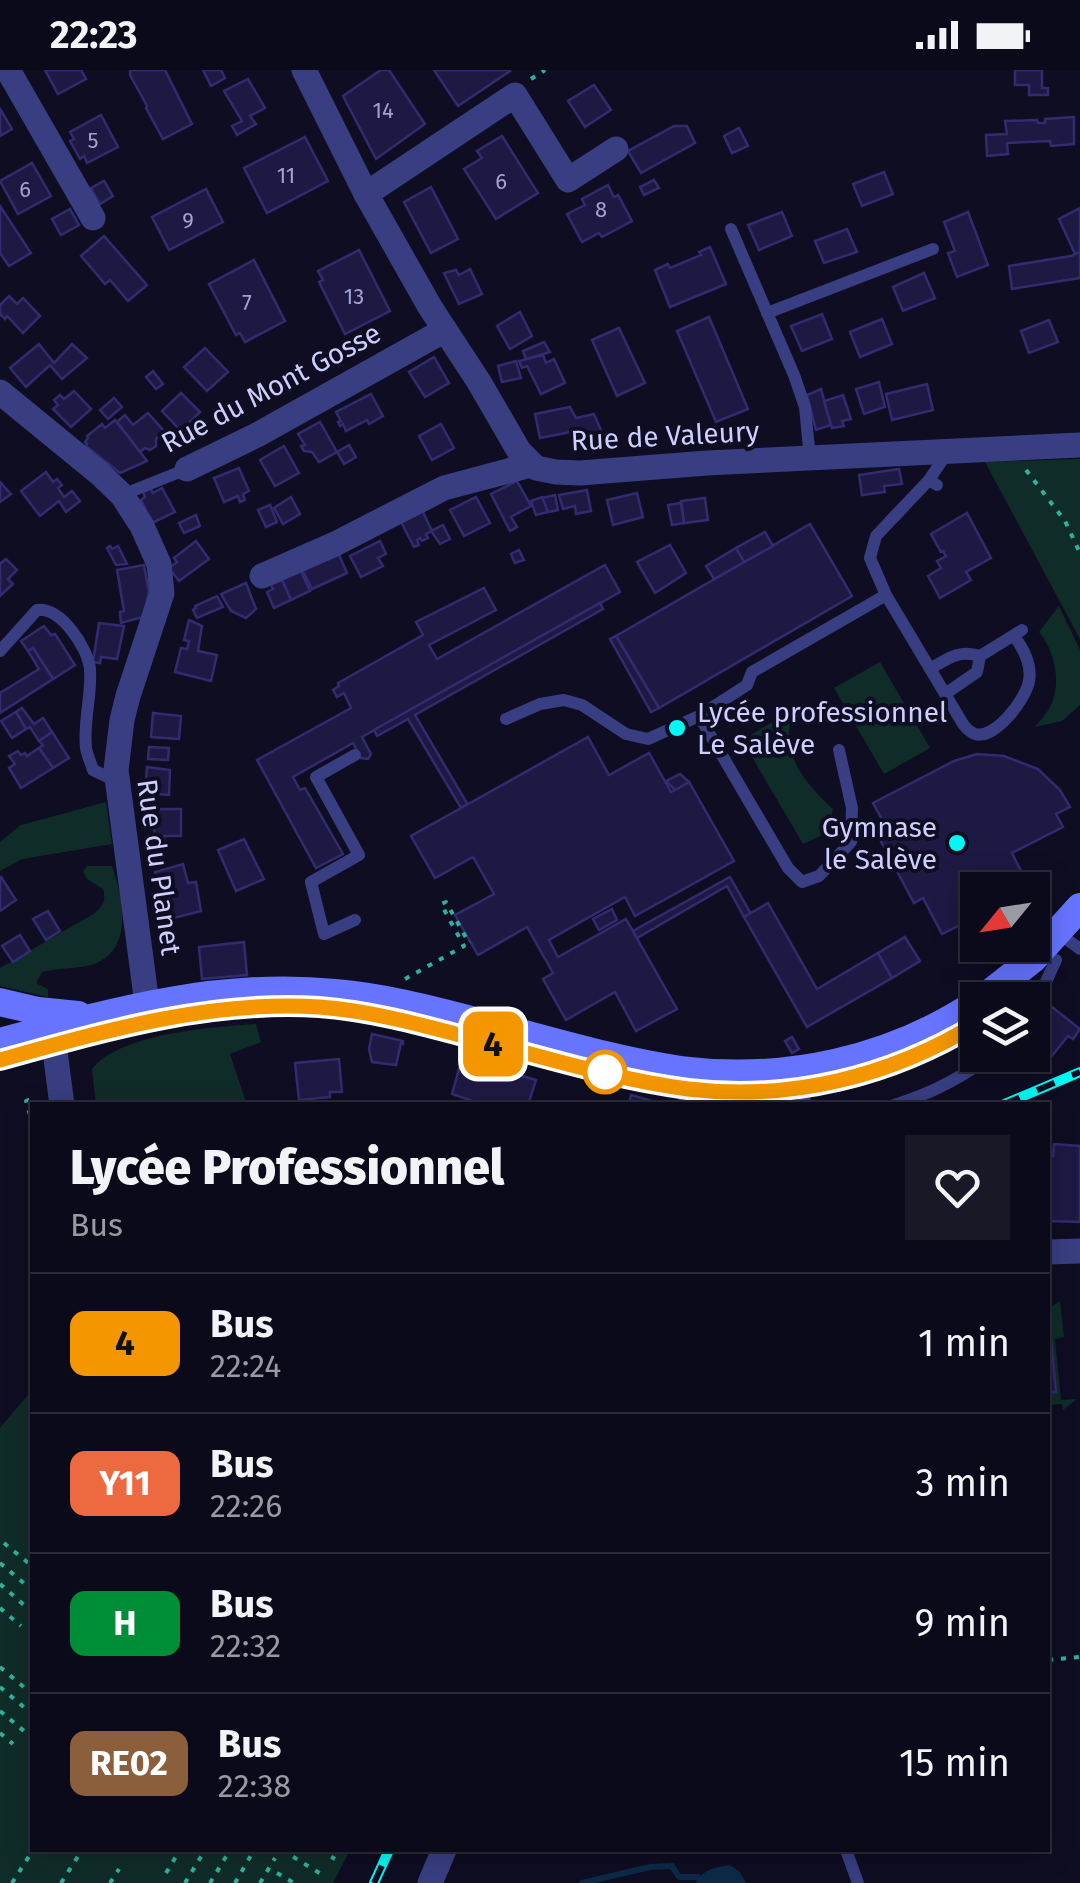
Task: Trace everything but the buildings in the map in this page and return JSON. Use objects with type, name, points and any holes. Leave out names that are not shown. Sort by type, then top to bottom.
[{"type":"main road","points":[[1030,982],[1069,944],[1080,907]]},
{"type":"main road","points":[[1004,982],[1069,944]]},
{"type":"main road","points":[[0,1060],[100,1015],[146,1004],[226,992],[310,991],[378,998],[468,1019],[626,1059],[704,1089],[853,1059],[918,1036],[960,1012]]},
{"type":"main road","points":[[0,1002],[48,1012],[100,1015]]},
{"type":"main road","points":[[0,1042],[253,1007],[320,1008],[396,1020],[633,1079],[804,1096],[894,1065],[960,1033]]},
{"type":"street","points":[[8,70],[92,218]]},
{"type":"street","name":"Rue de Valeury","points":[[304,70],[366,194],[508,436],[531,465],[542,470],[580,473],[683,458],[810,459],[1080,445]]},
{"type":"street","points":[[366,194],[514,95],[568,180],[616,149]]},
{"type":"street","name":"Rue du Mont Gosse","points":[[188,469],[445,330]]},
{"type":"street","name":"Rue du Planet","points":[[0,392],[122,495],[158,558],[162,592],[122,720],[116,782],[146,1004]]},
{"type":"street","points":[[262,576],[444,488],[531,465]]},
{"type":"street","points":[[53,1036],[62,1102]]},
{"type":"street","points":[[1050,1252],[1080,1251]]},
{"type":"street","points":[[430,1883],[443,1852]]},
{"type":"lane","points":[[732,229],[794,375],[805,408],[810,459]]},
{"type":"lane","points":[[767,313],[933,249]]},
{"type":"lane","points":[[945,694],[977,672],[980,656],[1018,633],[1030,678],[1012,714],[989,732],[971,733],[962,724],[886,595],[870,558],[876,536],[933,482],[947,453]]},
{"type":"lane","name":"Rue du Mont Gosse","points":[[122,495],[188,469]]},
{"type":"lane","points":[[506,719],[540,704],[564,700],[582,706],[626,734],[648,739],[699,716],[746,684],[752,672],[886,595]]},
{"type":"lane","points":[[0,651],[37,610],[52,612],[70,626],[90,666],[86,748],[93,770],[116,782]]},
{"type":"lane","points":[[930,669],[957,653],[980,656]]},
{"type":"lane","points":[[699,716],[788,868],[802,882],[819,876],[851,842],[852,808],[839,750]]},
{"type":"lane","points":[[355,755],[316,776],[359,855],[311,882],[324,934],[355,920]]},
{"type":"lane","points":[[1048,982],[1069,944]]},
{"type":"lane","points":[[902,1102],[969,1072]]},
{"type":"lane","points":[[847,1852],[858,1883]]},
{"type":"path","points":[[1016,448],[1019,462],[1064,522],[1080,553]]},
{"type":"path","points":[[401,980],[464,946],[441,904],[446,902],[470,942]]},
{"type":"path","points":[[30,1115],[26,1101],[36,1097]]},
{"type":"path","points":[[4,1543],[30,1564]]},
{"type":"path","points":[[0,1563],[30,1588]]},
{"type":"path","points":[[0,1584],[30,1610]]},
{"type":"path","points":[[0,1608],[21,1626]]},
{"type":"path","points":[[1050,1660],[1080,1657]]},
{"type":"path","points":[[0,1667],[30,1692]]},
{"type":"path","points":[[0,1687],[30,1712]]},
{"type":"path","points":[[0,1711],[24,1731]]},
{"type":"path","points":[[0,1733],[13,1744]]},
{"type":"path","points":[[12,1883],[32,1852]]},
{"type":"path","points":[[61,1883],[81,1852]]},
{"type":"path","points":[[166,1873],[179,1852]]},
{"type":"path","points":[[185,1883],[204,1852]]},
{"type":"path","points":[[210,1883],[229,1852]]},
{"type":"path","points":[[234,1883],[253,1852]]},
{"type":"path","points":[[285,1852],[326,1877]]},
{"type":"path","points":[[323,1852],[335,1859]]},
{"type":"path","points":[[260,1883],[275,1858]]},
{"type":"path","points":[[110,1883],[119,1869]]},
{"type":"path","points":[[277,1873],[294,1883]]},
{"type":"green space","points":[[1080,459],[1080,639],[985,462]]},
{"type":"green space","points":[[1059,606],[1080,650],[1080,705],[1062,721],[1035,727],[1051,705],[1056,680],[1051,654],[1039,632]]},
{"type":"green space","points":[[880,662],[930,748],[884,774],[834,688]]},
{"type":"green space","points":[[790,712],[789,742],[796,764],[833,809],[827,833],[803,844],[742,740]]},
{"type":"green space","points":[[106,802],[112,844],[22,859],[0,871],[0,842],[21,825]]},
{"type":"green space","points":[[87,866],[112,866],[122,908],[120,936],[114,949],[91,965],[42,972],[36,983],[48,989],[48,997],[0,986],[0,968],[100,907],[103,889],[87,879],[83,872]]},
{"type":"green space","points":[[256,1024],[261,1042],[230,1054],[246,1102],[96,1102],[92,1069],[105,1057],[145,1040]]},
{"type":"green space","points":[[1060,1301],[1064,1337],[1055,1339],[1061,1400],[1077,1399],[1063,1410],[1062,1404],[1050,1405],[1050,1392],[1056,1391],[1050,1308]]},
{"type":"green space","points":[[30,1392],[30,1852],[349,1852],[333,1883],[0,1883],[0,1428]]},
{"type":"water","points":[[730,1865],[746,1883],[696,1883],[706,1872]]},
{"type":"waterway","points":[[582,1883],[650,1867],[672,1866],[679,1877],[698,1877],[702,1883]]},
{"type":"railway","points":[[1009,1102],[1080,1072]]},
{"type":"railway","points":[[374,1883],[388,1852]]},
{"type":"bus line","name":"4","points":[[0,1060],[167,1018],[253,1007],[306,1007],[406,1022],[672,1087],[763,1092],[805,1088],[870,1073],[960,1034]]},
{"type":"place","name":"Lycée professionnel Le Salève","points":[[677,728]]},
{"type":"place","name":"Gymnase le Salève","points":[[957,843]]}]
